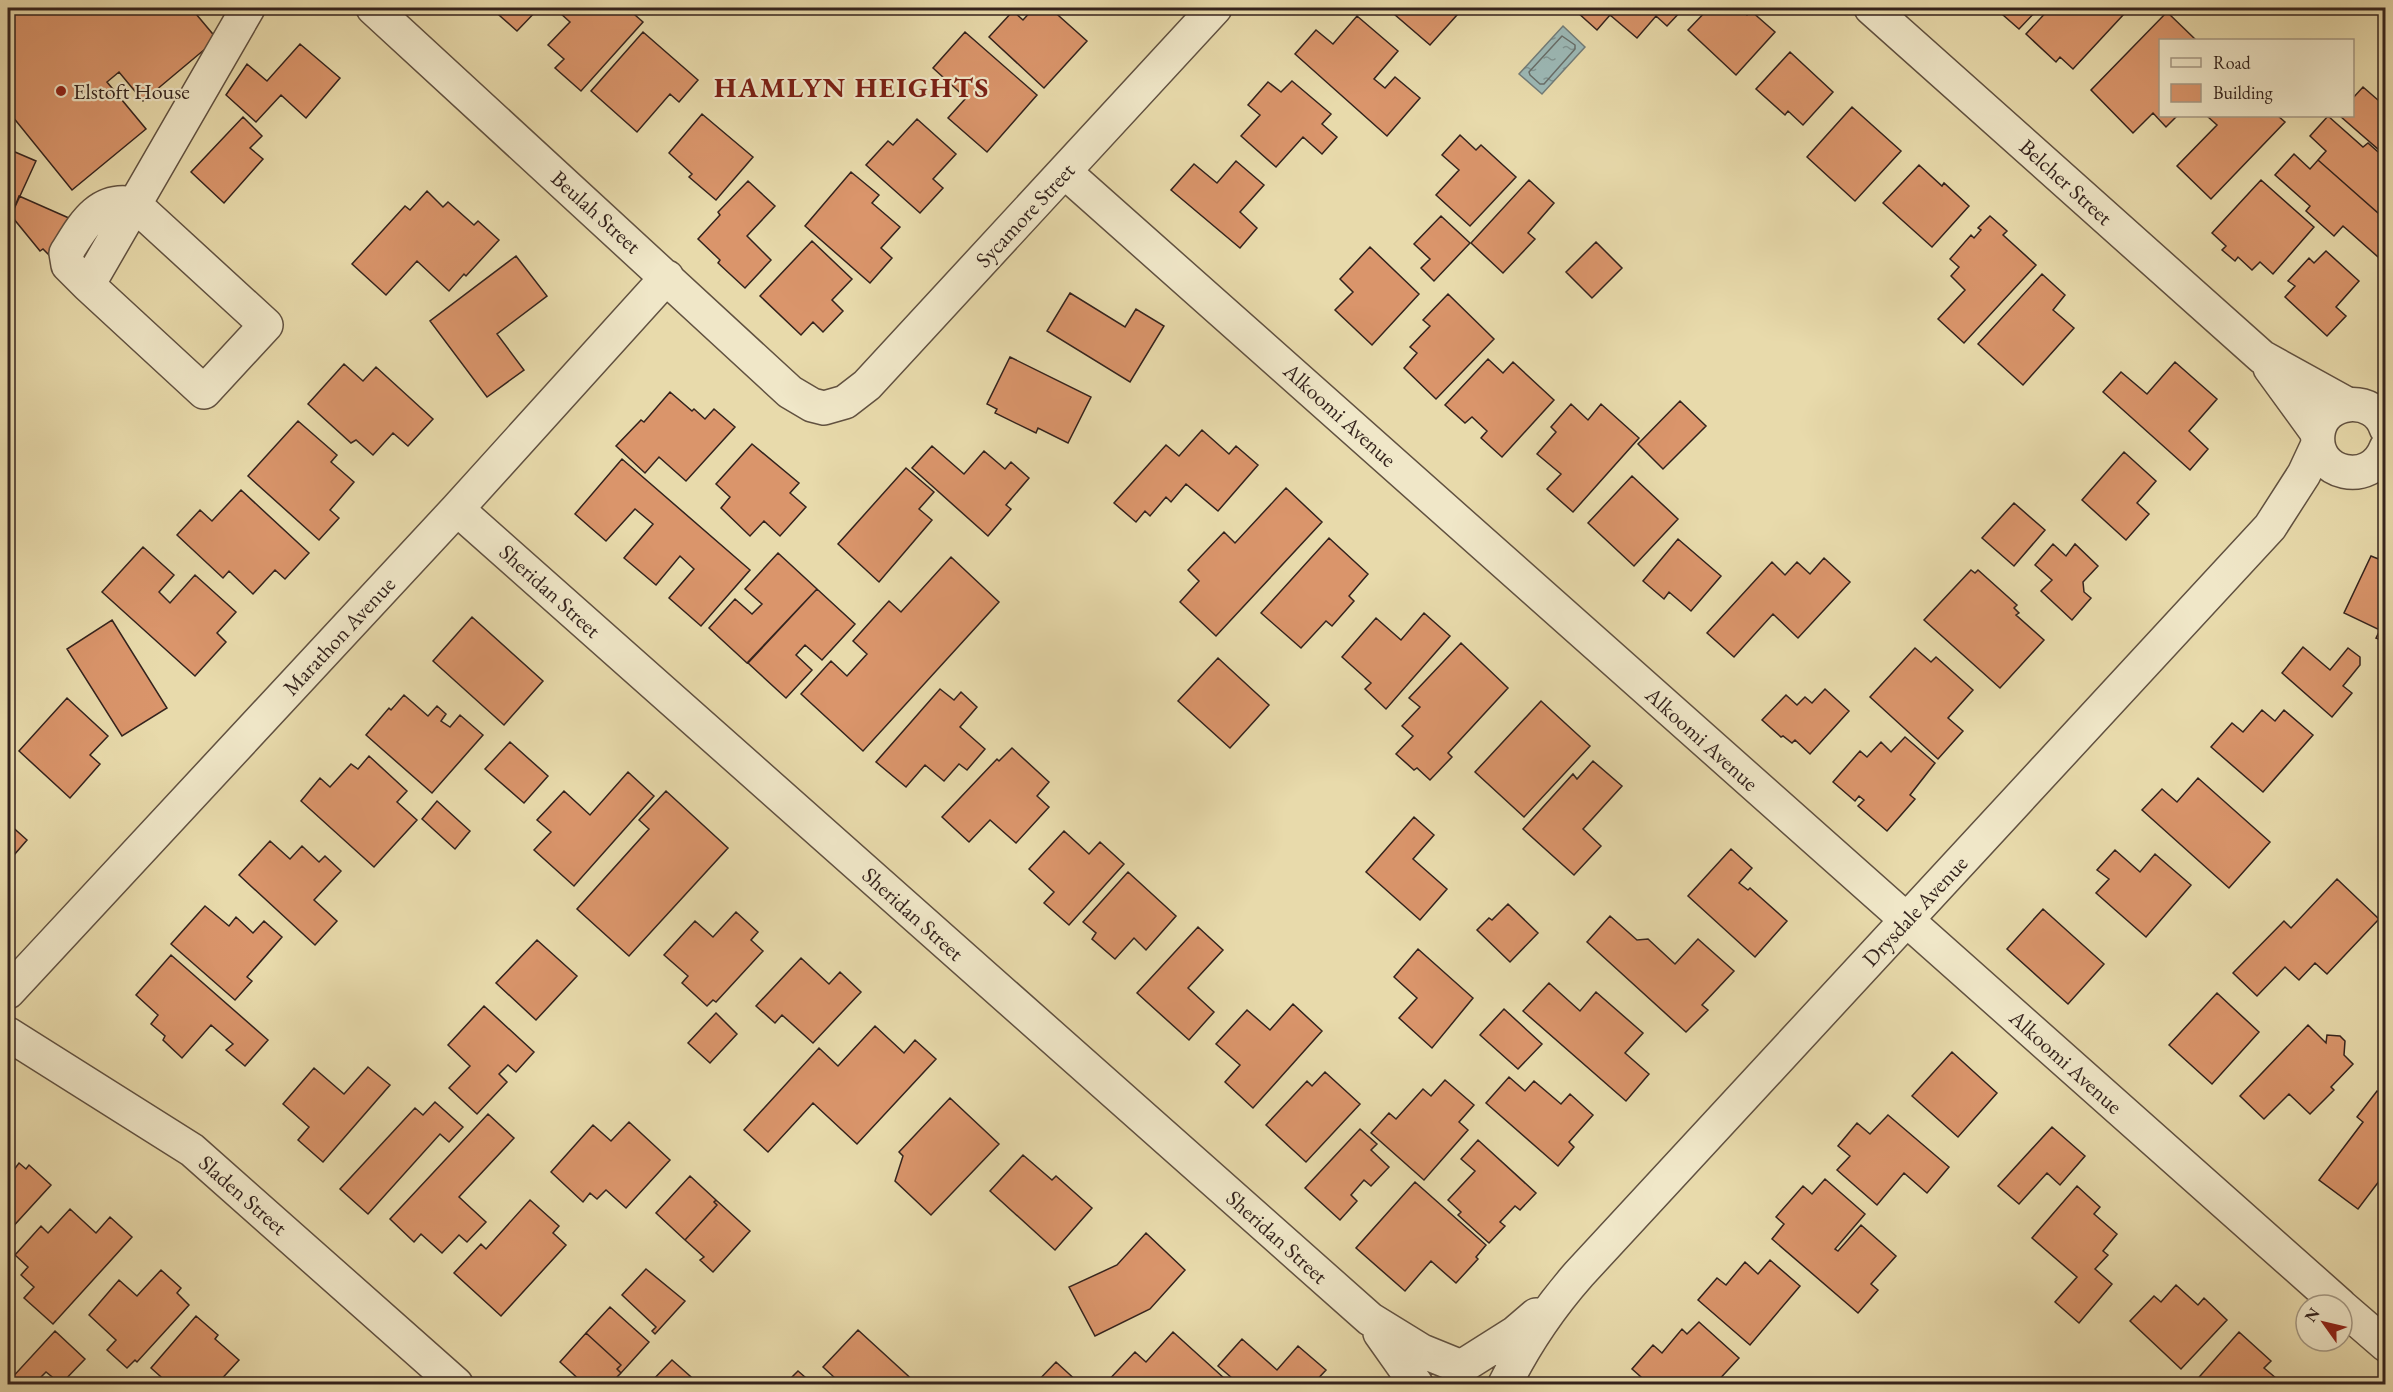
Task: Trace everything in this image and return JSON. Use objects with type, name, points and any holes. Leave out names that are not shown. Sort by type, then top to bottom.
[{"type":"street","points":[[134,204],[266,325],[204,392],[88,285],[134,204],[248,8]]},
{"type":"street","name":"Beulah Street","points":[[373,8],[667,277],[776,381],[803,401],[824,408]]},
{"type":"street","name":"Sycamore Street","points":[[824,408],[844,402],[867,385],[1215,8]]},
{"type":"street","name":"Belcher Street","points":[[1871,8],[2262,357],[2318,439],[2322,454],[2328,463],[2337,469],[2364,478]]},
{"type":"street","name":"Alkoomi Avenue","points":[[1065,172],[2326,1293]]},
{"type":"street","name":"Marathon Avenue","points":[[8,992],[457,509],[667,277]]},
{"type":"street","name":"Belcher Street","points":[[2262,357],[2352,404],[2369,408],[2378,414],[2385,428]]},
{"type":"street","points":[[2352,404],[2385,386]]},
{"type":"street","name":"Drysdale Avenue","points":[[1428,1384],[1434,1376],[1460,1364],[1515,1332],[1560,1295],[2271,527],[2304,474],[2327,415],[2336,408],[2352,404]]},
{"type":"street","name":"Drysdale Avenue","points":[[2271,527],[2364,478],[2377,463],[2385,448]]},
{"type":"street","name":"Sheridan Street","points":[[457,509],[1370,1319],[1422,1351],[1460,1364],[1477,1367],[1488,1373],[1496,1384]]},
{"type":"street","name":"Sladen Street","points":[[8,1034],[192,1150],[456,1384]]},
{"type":"street","name":"Drysdale Avenue","points":[[1505,1384],[1524,1347],[1560,1295]]},
{"type":"street","name":"Alkoomi Avenue","points":[[2354,1318],[2385,1345]]},
{"type":"street","name":"Sheridan Street","points":[[1370,1319],[1416,1384]]},
{"type":"water","points":[[1563,26],[1585,47],[1542,94],[1519,74]]},
{"type":"building","name":"Elstoft House","points":[[8,8],[191,8],[217,39],[143,101],[119,72],[107,82],[146,129],[72,190],[8,111]]},
{"type":"building","points":[[491,8],[539,8],[517,31]]},
{"type":"building","points":[[565,8],[627,8],[643,22],[581,91],[555,68],[564,59],[548,45],[570,22],[560,13]]},
{"type":"building","points":[[1034,8],[1050,8],[1087,41],[1044,88],[989,37],[1013,11],[1023,20]]},
{"type":"building","points":[[1387,8],[1449,8],[1457,15],[1430,45]]},
{"type":"building","points":[[1581,8],[1684,8],[1667,26],[1656,16],[1637,38],[1610,15],[1597,30],[1577,12]]},
{"type":"building","points":[[1709,8],[1739,8],[1747,15],[1751,11],[1775,32],[1736,75],[1688,30]]},
{"type":"building","points":[[1995,8],[2039,8],[2019,29]]},
{"type":"building","points":[[2050,8],[2117,8],[2124,14],[2073,69],[2060,57],[2056,62],[2026,34]]},
{"type":"building","points":[[2167,12],[2195,39],[2159,39],[2159,117],[2176,117],[2166,127],[2153,113],[2133,133],[2091,90]]},
{"type":"building","points":[[1357,16],[1398,51],[1374,79],[1385,88],[1395,77],[1420,98],[1387,136],[1295,54],[1316,30],[1333,44]]},
{"type":"building","points":[[643,32],[698,80],[679,102],[670,94],[637,132],[591,91]]},
{"type":"building","points":[[965,32],[1037,95],[987,152],[948,118],[966,98],[933,68]]},
{"type":"building","points":[[300,44],[340,78],[306,118],[281,95],[256,122],[226,95],[247,64],[267,81]]},
{"type":"building","points":[[1790,52],[1833,92],[1803,125],[1788,111],[1785,115],[1756,89]]},
{"type":"building","points":[[1292,81],[1331,114],[1322,124],[1337,137],[1322,154],[1303,137],[1276,167],[1241,136],[1260,115],[1248,105],[1268,82],[1281,92]]},
{"type":"building","points":[[2363,87],[2386,107],[2386,156],[2341,117],[2354,117],[2354,97]]},
{"type":"building","points":[[1852,107],[1901,151],[1855,201],[1807,157]]},
{"type":"building","points":[[702,114],[753,157],[716,200],[689,177],[692,174],[669,153]]},
{"type":"building","points":[[243,117],[262,136],[250,148],[263,159],[224,203],[191,172]]},
{"type":"building","points":[[2208,117],[2279,117],[2285,122],[2211,199],[2177,166],[2217,125]]},
{"type":"building","points":[[2329,117],[2363,147],[2368,143],[2386,159],[2386,220],[2318,160],[2326,151],[2310,136]]},
{"type":"building","points":[[917,119],[956,154],[933,179],[943,188],[920,213],[866,165],[888,141],[893,145]]},
{"type":"building","points":[[1460,135],[1476,150],[1481,145],[1516,177],[1470,226],[1436,195],[1459,170],[1442,155]]},
{"type":"building","points":[[8,149],[36,161],[14,209],[8,214]]},
{"type":"building","points":[[2294,154],[2310,169],[2318,160],[2386,220],[2386,264],[2343,226],[2334,236],[2306,211],[2310,206],[2275,175]]},
{"type":"building","points":[[1236,161],[1264,185],[1240,212],[1257,228],[1240,248],[1171,190],[1194,164],[1217,183]]},
{"type":"building","points":[[1919,165],[1942,186],[1944,183],[1969,206],[1932,247],[1883,203]]},
{"type":"building","points":[[851,172],[879,195],[872,203],[900,227],[881,248],[892,258],[870,283],[805,226]]},
{"type":"building","points":[[1529,180],[1554,203],[1528,233],[1535,239],[1503,273],[1471,243]]},
{"type":"building","points":[[2261,180],[2314,227],[2273,274],[2260,262],[2252,270],[2238,257],[2235,261],[2222,250],[2226,246],[2212,233]]},
{"type":"building","points":[[748,181],[775,206],[747,236],[771,260],[745,288],[718,263],[720,260],[698,239],[720,215],[718,212]]},
{"type":"building","points":[[427,191],[443,207],[448,202],[474,225],[478,221],[499,240],[449,291],[417,261],[386,295],[352,264],[405,206],[410,210]]},
{"type":"building","points":[[19,196],[87,226],[50,256],[43,249],[40,251],[9,213],[14,209]]},
{"type":"building","points":[[1441,216],[1470,243],[1434,281],[1421,268],[1430,259],[1414,244]]},
{"type":"building","points":[[1990,216],[2007,231],[2003,235],[2036,265],[1964,343],[1938,319],[1965,290],[1951,276],[1959,267],[1950,259],[1971,235],[1974,238],[1981,230],[1978,228]]},
{"type":"building","points":[[812,241],[852,279],[832,300],[843,311],[823,332],[813,322],[801,335],[760,296]]},
{"type":"building","points":[[1596,242],[1622,268],[1592,298],[1566,272]]},
{"type":"building","points":[[1370,247],[1419,294],[1372,345],[1335,310],[1353,292],[1340,279]]},
{"type":"building","points":[[2326,251],[2359,281],[2336,307],[2346,316],[2327,336],[2285,297],[2295,286],[2288,281],[2309,258],[2314,263]]},
{"type":"building","points":[[516,256],[547,296],[497,334],[524,370],[487,397],[430,321]]},
{"type":"building","points":[[2042,274],[2065,295],[2053,310],[2074,328],[2023,385],[1978,344]]},
{"type":"building","points":[[1070,293],[1125,327],[1136,309],[1164,326],[1130,382],[1047,331]]},
{"type":"building","points":[[1448,294],[1494,339],[1436,399],[1404,368],[1417,353],[1410,347],[1430,326],[1423,320]]},
{"type":"building","points":[[1010,357],[1091,397],[1068,443],[1038,428],[1036,433],[995,413],[997,409],[987,404]]},
{"type":"building","points":[[1488,359],[1503,373],[1513,362],[1554,400],[1502,457],[1481,438],[1487,431],[1472,417],[1465,423],[1445,405]]},
{"type":"building","points":[[2175,362],[2217,399],[2189,431],[2208,449],[2190,470],[2103,392],[2121,372],[2147,394]]},
{"type":"building","points":[[344,364],[363,381],[376,367],[433,419],[408,446],[393,433],[373,455],[356,440],[351,443],[308,404]]},
{"type":"building","points":[[670,392],[705,419],[714,409],[735,427],[686,481],[659,457],[645,473],[616,446],[641,420],[644,422]]},
{"type":"building","points":[[1680,401],[1706,426],[1663,469],[1638,444]]},
{"type":"building","points":[[1571,404],[1588,420],[1601,404],[1639,438],[1573,512],[1547,489],[1561,474],[1537,454],[1556,432],[1551,427]]},
{"type":"building","points":[[298,421],[337,455],[331,462],[354,482],[330,510],[339,518],[319,540],[248,476]]},
{"type":"building","points":[[1202,430],[1229,454],[1236,446],[1258,465],[1218,511],[1186,484],[1171,502],[1166,497],[1150,516],[1145,511],[1136,522],[1114,503],[1166,445],[1179,456]]},
{"type":"building","points":[[752,444],[799,483],[790,493],[806,507],[780,536],[764,521],[750,536],[721,508],[730,497],[716,484]]},
{"type":"building","points":[[932,446],[964,474],[984,451],[1005,469],[1011,462],[1029,478],[1006,505],[1011,509],[988,536],[912,468]]},
{"type":"building","points":[[2124,452],[2156,481],[2137,503],[2149,514],[2126,540],[2082,500]]},
{"type":"building","points":[[622,459],[750,570],[701,626],[669,598],[694,569],[680,556],[656,585],[624,558],[653,524],[635,509],[606,541],[575,514]]},
{"type":"building","points":[[906,468],[934,492],[919,509],[932,520],[879,582],[838,544]]},
{"type":"building","points":[[1632,476],[1678,519],[1634,566],[1588,523]]},
{"type":"building","points":[[1286,488],[1322,522],[1216,636],[1180,602],[1199,581],[1188,570],[1224,532],[1235,543]]},
{"type":"building","points":[[241,490],[309,553],[285,579],[275,570],[253,594],[229,571],[223,578],[177,535],[200,510],[212,521]]},
{"type":"building","points":[[2014,503],[2045,530],[2014,566],[1982,538]]},
{"type":"building","points":[[1329,538],[1368,574],[1349,596],[1354,601],[1332,626],[1326,621],[1301,648],[1261,613]]},
{"type":"building","points":[[1678,539],[1721,576],[1691,611],[1669,592],[1664,599],[1643,581]]},
{"type":"building","points":[[2053,544],[2066,556],[2075,544],[2098,566],[2083,582],[2084,592],[2091,598],[2072,620],[2041,591],[2052,580],[2035,565]]},
{"type":"building","points":[[143,547],[174,575],[159,592],[170,603],[195,575],[236,612],[217,633],[226,642],[195,676],[102,592]]},
{"type":"building","points":[[778,553],[817,589],[747,663],[709,628],[735,599],[752,614],[762,604],[745,589]]},
{"type":"building","points":[[2371,556],[2386,562],[2386,642],[2376,638],[2380,630],[2344,613]]},
{"type":"building","points":[[951,557],[999,602],[863,751],[801,694],[831,661],[847,676],[867,654],[853,641],[889,601],[901,612]]},
{"type":"building","points":[[1824,558],[1850,582],[1798,638],[1773,614],[1734,657],[1707,633],[1772,562],[1785,575],[1797,562],[1810,574]]},
{"type":"building","points":[[1971,570],[1975,573],[1978,570],[2017,605],[2014,608],[2019,613],[2016,615],[2044,640],[2000,688],[1924,620]]},
{"type":"building","points":[[817,589],[855,624],[822,660],[805,645],[796,655],[812,670],[786,698],[748,663]]},
{"type":"building","points":[[1424,613],[1450,636],[1386,709],[1365,689],[1371,683],[1342,657],[1376,618],[1401,640]]},
{"type":"building","points":[[472,617],[543,681],[504,725],[433,661]]},
{"type":"building","points":[[112,620],[167,708],[122,736],[67,649]]},
{"type":"building","points":[[1461,643],[1508,688],[1448,753],[1452,757],[1430,780],[1396,754],[1413,736],[1402,726],[1420,707],[1409,698]]},
{"type":"building","points":[[2303,647],[2330,670],[2348,648],[2360,657],[2360,665],[2343,686],[2352,693],[2332,717],[2282,673]]},
{"type":"building","points":[[1915,648],[1931,662],[1936,657],[1973,690],[1948,718],[1963,731],[1938,759],[1870,697]]},
{"type":"building","points":[[1218,658],[1269,705],[1230,748],[1178,701]]},
{"type":"building","points":[[940,689],[954,700],[961,692],[977,707],[960,727],[985,749],[967,770],[959,764],[944,781],[925,765],[906,787],[876,762]]},
{"type":"building","points":[[1825,689],[1849,711],[1810,754],[1795,740],[1792,743],[1783,736],[1781,737],[1762,720],[1786,695],[1797,705],[1805,697],[1812,703]]},
{"type":"building","points":[[404,695],[428,716],[437,706],[446,714],[441,721],[450,727],[460,715],[483,735],[432,793],[366,735],[389,708],[391,710]]},
{"type":"building","points":[[67,698],[108,736],[90,755],[100,764],[70,798],[19,751]]},
{"type":"building","points":[[1541,701],[1590,746],[1524,817],[1475,772]]},
{"type":"building","points":[[2262,710],[2275,721],[2284,710],[2313,735],[2263,792],[2211,747],[2232,723],[2243,732]]},
{"type":"building","points":[[1905,737],[1935,763],[1910,795],[1915,799],[1887,831],[1858,806],[1864,800],[1859,796],[1855,801],[1833,782],[1860,751],[1867,757],[1881,742],[1891,752]]},
{"type":"building","points":[[510,742],[548,776],[524,803],[485,769]]},
{"type":"building","points":[[1012,748],[1049,782],[1037,796],[1049,807],[1016,843],[990,820],[969,842],[942,817],[997,759],[999,761]]},
{"type":"building","points":[[369,756],[407,791],[397,802],[417,820],[374,867],[301,801],[320,778],[330,787],[351,764],[358,769]]},
{"type":"building","points":[[1593,761],[1622,786],[1583,829],[1601,846],[1574,875],[1523,829],[1573,774],[1577,779]]},
{"type":"building","points":[[628,772],[654,796],[574,886],[534,850],[551,832],[537,820],[564,791],[590,815]]},
{"type":"building","points":[[2198,778],[2270,842],[2229,888],[2142,810],[2162,789],[2177,802]]},
{"type":"building","points":[[666,791],[728,848],[629,956],[577,909],[649,829],[639,820]]},
{"type":"building","points":[[437,801],[470,831],[455,849],[422,819]]},
{"type":"building","points":[[1414,817],[1434,835],[1413,859],[1447,889],[1420,920],[1366,872]]},
{"type":"building","points":[[8,823],[27,840],[8,862]]},
{"type":"building","points":[[1064,831],[1089,854],[1100,842],[1124,864],[1069,925],[1044,903],[1054,892],[1029,869]]},
{"type":"building","points":[[270,841],[290,859],[302,846],[319,862],[325,856],[341,871],[314,900],[337,921],[315,945],[239,875]]},
{"type":"building","points":[[1731,849],[1752,868],[1739,883],[1748,890],[1750,888],[1787,921],[1755,957],[1688,896]]},
{"type":"building","points":[[2115,850],[2140,872],[2155,854],[2191,885],[2146,937],[2096,893],[2109,879],[2097,870]]},
{"type":"building","points":[[1128,872],[1176,916],[1146,950],[1134,938],[1115,959],[1092,939],[1096,933],[1083,922]]},
{"type":"building","points":[[2337,879],[2379,919],[2327,974],[2315,963],[2299,980],[2285,967],[2257,996],[2233,973],[2284,921],[2291,928]]},
{"type":"building","points":[[1508,904],[1538,933],[1510,962],[1477,930],[1489,918],[1492,920]]},
{"type":"building","points":[[205,906],[229,926],[236,917],[253,933],[264,921],[282,937],[247,977],[252,981],[235,1000],[171,944]]},
{"type":"building","points":[[2043,909],[2104,964],[2068,1004],[2007,949]]},
{"type":"building","points":[[736,912],[758,932],[751,940],[763,951],[716,1002],[713,1000],[707,1006],[682,983],[688,976],[664,955],[695,921],[713,937]]},
{"type":"building","points":[[1610,916],[1637,940],[1648,939],[1675,964],[1698,939],[1734,971],[1702,1005],[1708,1010],[1686,1032],[1587,942]]},
{"type":"building","points":[[1198,927],[1223,950],[1188,988],[1214,1012],[1189,1040],[1137,993]]},
{"type":"building","points":[[537,940],[577,976],[536,1020],[496,983]]},
{"type":"building","points":[[1418,949],[1473,998],[1432,1048],[1399,1018],[1417,998],[1394,977]]},
{"type":"building","points":[[171,955],[268,1040],[245,1066],[226,1050],[233,1044],[211,1025],[182,1058],[163,1040],[165,1036],[151,1024],[158,1015],[136,995]]},
{"type":"building","points":[[801,958],[829,984],[840,972],[861,992],[813,1043],[782,1015],[775,1023],[756,1006]]},
{"type":"building","points":[[1549,983],[1580,1011],[1596,992],[1643,1033],[1625,1053],[1649,1074],[1626,1101],[1523,1011]]},
{"type":"building","points":[[2217,993],[2259,1032],[2212,1084],[2169,1045]]},
{"type":"building","points":[[1293,1004],[1322,1031],[1253,1108],[1225,1082],[1240,1065],[1216,1044],[1247,1010],[1270,1030]]},
{"type":"building","points":[[484,1006],[534,1052],[516,1072],[508,1065],[499,1074],[507,1082],[477,1114],[449,1088],[470,1066],[448,1045]]},
{"type":"building","points":[[1504,1009],[1542,1044],[1518,1069],[1480,1035]]},
{"type":"building","points":[[716,1013],[737,1034],[710,1063],[688,1043]]},
{"type":"building","points":[[2308,1025],[2326,1043],[2327,1035],[2340,1036],[2345,1041],[2344,1055],[2353,1064],[2331,1087],[2334,1090],[2310,1114],[2289,1094],[2264,1119],[2240,1096]]},
{"type":"building","points":[[875,1026],[904,1053],[915,1040],[936,1059],[857,1144],[813,1103],[768,1152],[744,1130],[819,1048],[838,1066]]},
{"type":"building","points":[[1952,1052],[1997,1093],[1958,1137],[1912,1096]]},
{"type":"building","points":[[368,1067],[390,1085],[323,1162],[298,1140],[309,1127],[283,1104],[314,1068],[344,1094]]},
{"type":"building","points":[[1325,1072],[1360,1104],[1306,1162],[1266,1125],[1307,1081],[1312,1086]]},
{"type":"building","points":[[1509,1077],[1525,1091],[1534,1081],[1561,1104],[1570,1094],[1593,1115],[1569,1142],[1574,1147],[1558,1166],[1486,1103]]},
{"type":"building","points":[[1445,1080],[1474,1105],[1459,1122],[1468,1130],[1424,1180],[1371,1133],[1389,1113],[1396,1119],[1423,1089],[1431,1096]]},
{"type":"building","points":[[2377,1091],[2386,1097],[2386,1172],[2358,1209],[2319,1180],[2363,1122],[2357,1117]]},
{"type":"building","points":[[950,1098],[999,1144],[931,1215],[895,1181],[903,1156],[899,1152]]},
{"type":"building","points":[[435,1102],[463,1127],[449,1142],[440,1134],[368,1214],[340,1189],[415,1108],[423,1115]]},
{"type":"building","points":[[488,1114],[514,1138],[459,1197],[486,1222],[467,1242],[459,1235],[442,1253],[421,1234],[414,1242],[390,1219]]},
{"type":"building","points":[[1888,1115],[1949,1167],[1927,1193],[1904,1173],[1877,1205],[1837,1170],[1850,1156],[1838,1146],[1857,1123],[1870,1134]]},
{"type":"building","points":[[629,1122],[670,1160],[626,1208],[606,1190],[597,1199],[590,1193],[583,1202],[551,1172],[593,1125],[611,1141]]},
{"type":"building","points":[[2052,1127],[2085,1156],[2060,1185],[2047,1173],[2019,1204],[1998,1186]]},
{"type":"building","points":[[1360,1129],[1377,1144],[1371,1150],[1389,1167],[1371,1186],[1364,1180],[1351,1195],[1357,1201],[1340,1220],[1305,1188]]},
{"type":"building","points":[[1478,1140],[1536,1193],[1520,1210],[1515,1206],[1500,1222],[1505,1226],[1489,1243],[1458,1215],[1461,1212],[1448,1200],[1475,1171],[1461,1159]]},
{"type":"building","points":[[1023,1155],[1052,1180],[1056,1176],[1092,1208],[1055,1250],[990,1191]]},
{"type":"building","points":[[19,1163],[26,1169],[29,1165],[51,1185],[8,1232],[8,1166],[13,1171]]},
{"type":"building","points":[[690,1176],[716,1200],[714,1202],[717,1205],[685,1240],[656,1213]]},
{"type":"building","points":[[1825,1179],[1865,1214],[1835,1249],[1838,1251],[1861,1225],[1896,1256],[1871,1284],[1878,1290],[1858,1313],[1772,1239],[1784,1224],[1776,1217],[1803,1186],[1812,1194]]},
{"type":"building","points":[[1415,1182],[1486,1245],[1476,1257],[1478,1259],[1456,1283],[1431,1261],[1405,1291],[1356,1248]]},
{"type":"building","points":[[2077,1186],[2100,1207],[2094,1214],[2117,1234],[2103,1251],[2108,1255],[2095,1269],[2112,1284],[2079,1323],[2055,1302],[2077,1277],[2032,1238]]},
{"type":"building","points":[[530,1200],[559,1226],[553,1233],[566,1245],[501,1316],[454,1273],[481,1244],[486,1249]]},
{"type":"building","points":[[716,1200],[750,1231],[713,1272],[700,1260],[704,1257],[685,1240],[717,1205],[714,1202]]},
{"type":"building","points":[[70,1209],[96,1233],[110,1217],[132,1237],[53,1324],[24,1298],[34,1287],[21,1275],[28,1267],[15,1255],[41,1226],[48,1233]]},
{"type":"building","points":[[1146,1233],[1185,1270],[1150,1309],[1095,1336],[1069,1287],[1117,1265]]},
{"type":"building","points":[[1770,1260],[1800,1286],[1750,1345],[1698,1300],[1717,1278],[1726,1285],[1745,1262],[1758,1274]]},
{"type":"building","points":[[646,1269],[685,1301],[655,1334],[652,1331],[656,1327],[622,1295]]},
{"type":"building","points":[[161,1270],[181,1288],[177,1293],[189,1305],[137,1362],[135,1360],[127,1368],[107,1350],[116,1340],[89,1315],[119,1280],[137,1296]]},
{"type":"building","points":[[2176,1285],[2198,1305],[2204,1298],[2227,1320],[2181,1369],[2130,1321],[2154,1296],[2161,1302]]},
{"type":"building","points":[[610,1307],[649,1342],[621,1373],[617,1369],[621,1365],[586,1333]]},
{"type":"building","points":[[196,1316],[218,1335],[215,1339],[239,1360],[217,1384],[169,1384],[151,1368]]},
{"type":"building","points":[[1699,1322],[1739,1358],[1715,1384],[1649,1384],[1632,1369],[1653,1345],[1662,1353],[1682,1329],[1687,1334]]},
{"type":"building","points":[[858,1330],[917,1384],[831,1384],[835,1378],[823,1367]]},
{"type":"building","points":[[55,1331],[85,1359],[61,1384],[46,1372],[34,1384],[8,1382]]},
{"type":"building","points":[[1173,1332],[1225,1379],[1220,1384],[1105,1384],[1135,1352],[1146,1362]]},
{"type":"building","points":[[2239,1332],[2271,1361],[2264,1368],[2283,1384],[2193,1384]]},
{"type":"building","points":[[586,1333],[621,1365],[617,1369],[621,1373],[610,1384],[584,1384],[560,1362]]},
{"type":"building","points":[[1242,1339],[1277,1370],[1298,1346],[1326,1370],[1313,1384],[1239,1384],[1218,1366]]},
{"type":"building","points":[[672,1360],[699,1384],[649,1384]]},
{"type":"building","points":[[1056,1362],[1080,1384],[1035,1384]]},
{"type":"building","points":[[798,1371],[813,1384],[785,1384]]},
{"type":"place","name":"Elstoft House","points":[[61,91]]},
{"type":"district","name":"HAMLYN HEIGHTS","points":[[852,87]]}]
